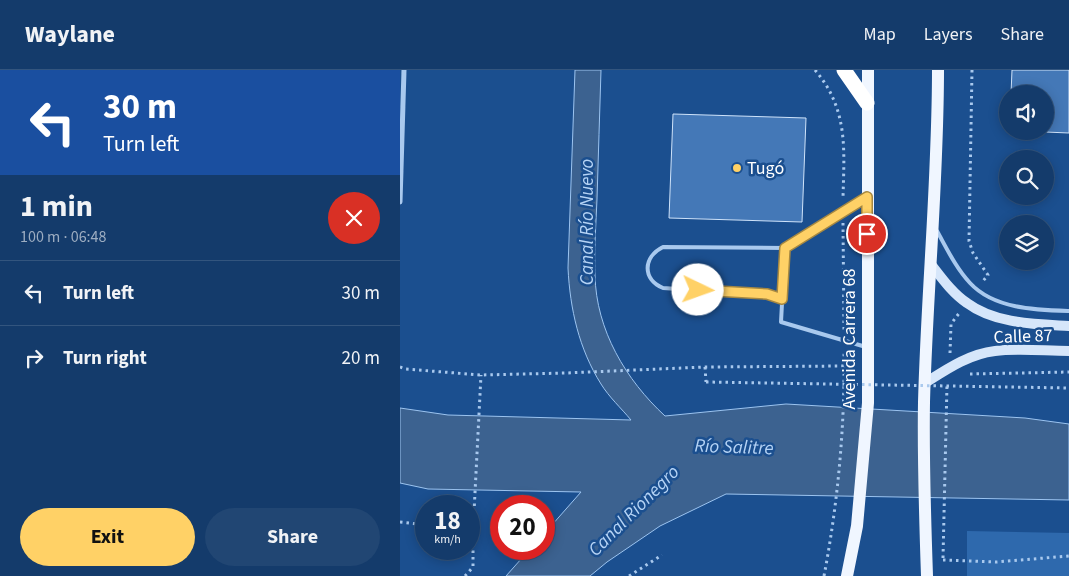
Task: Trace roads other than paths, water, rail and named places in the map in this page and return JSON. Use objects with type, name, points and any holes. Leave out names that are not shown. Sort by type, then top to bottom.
[{"type":"highway","points":[[844,70],[867,103]]},
{"type":"main road","name":"Avenida Carrera 68","points":[[847,576],[856,526],[868,403],[868,70]]},
{"type":"main road","points":[[927,576],[924,403],[938,118],[938,70]]},
{"type":"street","points":[[400,202],[404,70]]},
{"type":"street","name":"Calle 87","points":[[930,263],[956,294],[968,304],[985,312],[1006,320],[1069,326]]},
{"type":"street","name":"Calle 87","points":[[925,383],[978,354],[995,351],[1069,351]]},
{"type":"lane","points":[[782,299],[767,294],[663,288],[656,286],[652,281],[648,273],[648,265],[654,253],[664,247],[785,248],[867,197]]},
{"type":"lane","points":[[933,223],[956,266],[971,285],[990,298],[1010,305],[1043,310],[1069,311]]},
{"type":"lane","points":[[785,248],[781,322],[868,348]]},
{"type":"water","points":[[575,70],[601,70],[595,256],[597,295],[607,334],[616,353],[638,387],[665,416],[786,404],[1025,418],[1069,424],[1069,500],[726,494],[660,526],[607,562],[590,576],[506,576],[520,560],[555,560],[555,522],[581,492],[428,489],[400,483],[400,408],[448,415],[631,420],[601,384],[581,343],[571,298],[568,268]]},
{"type":"place","name":"Tugó","points":[[737,168]]},
{"type":"water label","name":"Canal Río Nuevo","points":[[586,222]]},
{"type":"water label","name":"Río Salitre","points":[[734,446]]},
{"type":"water label","name":"Canal Rionegro","points":[[633,510]]}]
